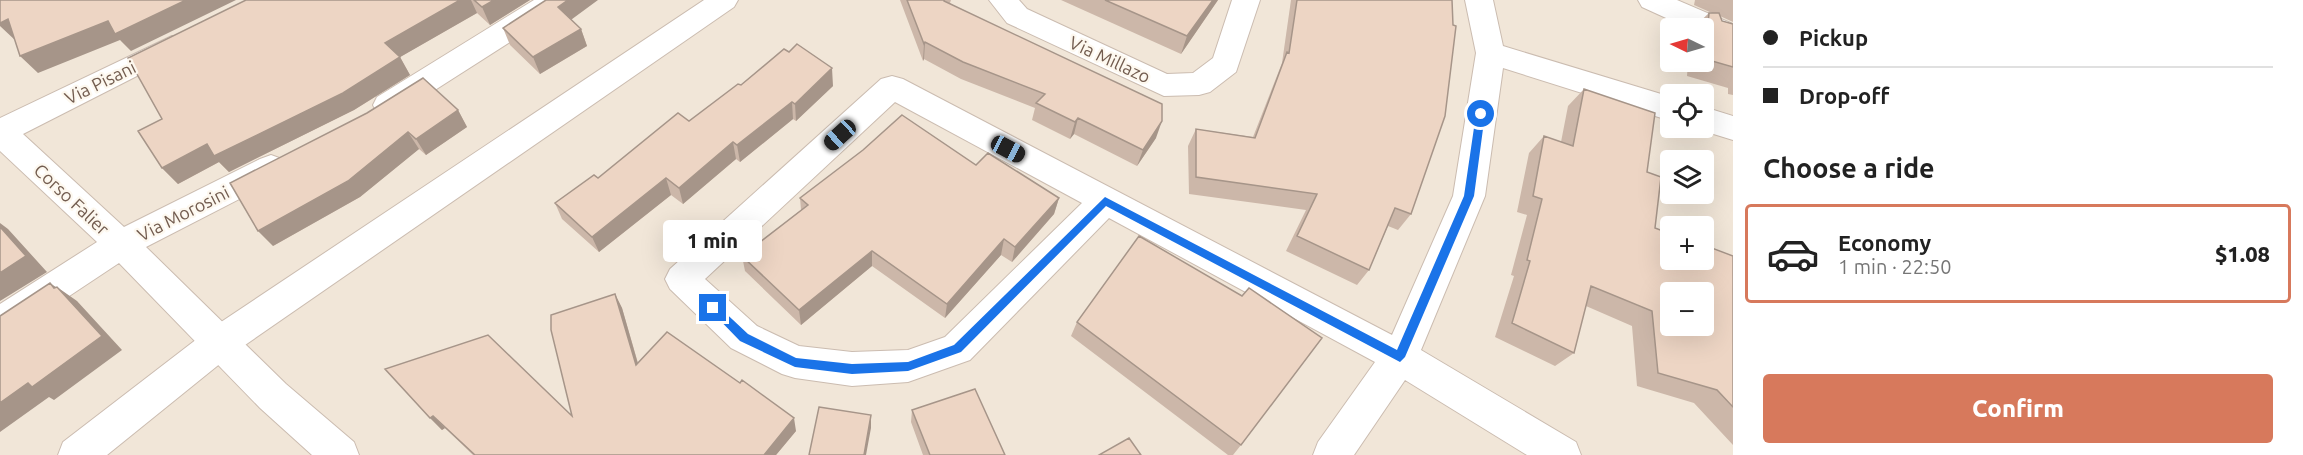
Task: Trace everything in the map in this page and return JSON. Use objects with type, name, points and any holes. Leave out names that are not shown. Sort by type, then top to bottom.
[{"type":"street","points":[[366,120],[555,0]]},
{"type":"street","points":[[77,455],[219,343],[724,0]]},
{"type":"street","name":"Via Millazo","points":[[1003,0],[1017,16],[1164,84],[1199,84],[1227,64],[1246,0]]},
{"type":"street","points":[[1332,455],[1400,357],[1469,196],[1490,53],[1479,0]]},
{"type":"street","points":[[1652,0],[1715,29],[1733,34]]},
{"type":"street","name":"Via Pisani","points":[[0,132],[191,37]]},
{"type":"street","points":[[1490,53],[1660,106]]},
{"type":"street","points":[[1105,201],[957,349],[908,366],[852,369],[795,362],[744,337],[682,279],[892,87],[1400,357],[1562,455]]},
{"type":"street","points":[[1714,122],[1733,128]]},
{"type":"street","name":"Corso Falier","points":[[0,132],[121,244],[273,396],[339,455]]},
{"type":"street","name":"Via Morosini","points":[[0,323],[121,244],[291,158]]},
{"type":"shaded area","points":[[0,0],[1733,0],[1733,455],[0,455]]},
{"type":"building","points":[[0,0],[186,0],[115,34],[108,21],[20,56],[8,19],[0,23]]},
{"type":"building","points":[[246,0],[460,0],[385,43],[400,57],[343,93],[214,156],[207,144],[162,168],[138,131],[162,119],[128,58]]},
{"type":"building","points":[[474,0],[494,0],[482,7]]},
{"type":"building","points":[[546,0],[568,0],[558,7],[581,29],[533,57],[503,28]]},
{"type":"building","points":[[907,0],[944,0],[1162,104],[1162,121],[1143,150],[1078,118],[1075,122],[1036,103],[1045,94],[963,62],[925,42],[924,44]]},
{"type":"building","points":[[1105,0],[1213,0],[1187,36]]},
{"type":"building","points":[[1297,0],[1452,0],[1453,25],[1456,26],[1445,116],[1411,214],[1395,208],[1369,270],[1297,236],[1317,194],[1196,177],[1196,129],[1255,138],[1287,52],[1289,53]]},
{"type":"building","points":[[1709,13],[1719,13],[1722,21],[1733,24],[1733,67],[1714,62],[1714,18],[1709,18]]},
{"type":"building","points":[[797,44],[832,68],[795,104],[792,102],[737,145],[733,142],[679,188],[666,178],[592,237],[555,203],[594,175],[598,178],[678,113],[689,121],[738,84],[741,85],[784,49],[789,52]]},
{"type":"building","points":[[423,78],[458,110],[416,139],[408,132],[348,181],[258,231],[230,183],[367,113]]},
{"type":"building","points":[[1584,89],[1655,113],[1647,172],[1660,177],[1655,228],[1660,230],[1660,270],[1714,270],[1714,249],[1733,256],[1733,407],[1717,390],[1658,373],[1652,311],[1591,286],[1574,353],[1512,323],[1530,261],[1527,260],[1542,199],[1533,196],[1544,136],[1573,146]]},
{"type":"building","points":[[902,115],[976,165],[988,153],[1059,198],[1015,247],[1004,239],[947,304],[872,251],[799,310],[742,256],[808,205],[800,198],[863,150]]},
{"type":"building","points":[[0,227],[26,256],[0,273]]},
{"type":"building","points":[[1139,236],[1242,296],[1249,288],[1322,338],[1241,445],[1077,322]]},
{"type":"building","points":[[50,283],[54,288],[57,287],[102,336],[32,387],[28,383],[0,403],[0,316]]},
{"type":"building","points":[[615,294],[636,365],[667,332],[740,383],[742,380],[794,418],[764,455],[475,455],[433,416],[430,418],[385,369],[488,335],[572,416],[551,330],[551,315]]},
{"type":"building","points":[[975,389],[1005,455],[930,455],[912,410]]},
{"type":"building","points":[[819,407],[871,415],[864,455],[809,455]]},
{"type":"building","points":[[1129,438],[1141,455],[1099,455]]},
{"type":"route","points":[[713,308],[744,337],[795,362],[852,369],[908,366],[957,349],[1105,201],[1400,357],[1469,196],[1481,114]]}]
